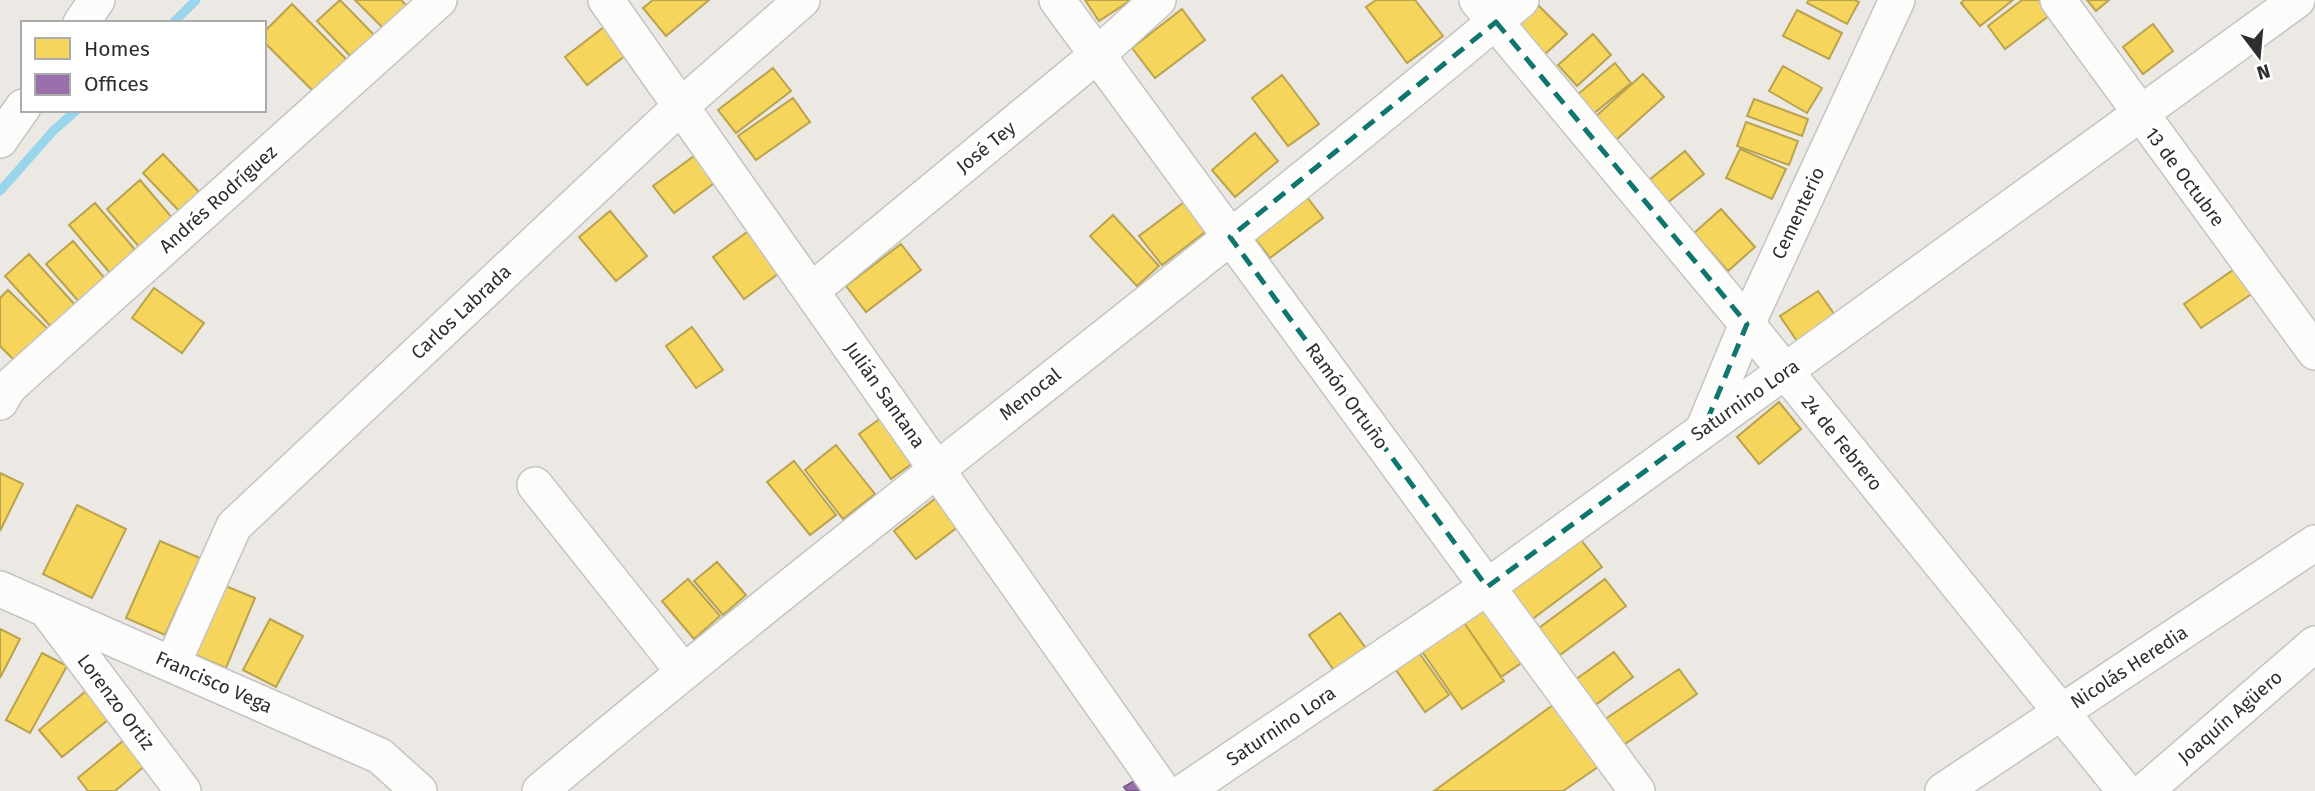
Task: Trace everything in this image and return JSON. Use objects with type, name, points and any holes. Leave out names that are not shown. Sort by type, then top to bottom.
[{"type":"street","points":[[82,21],[97,0]]},
{"type":"street","name":"Andrés Rodríguez","points":[[0,402],[8,388],[439,0]]},
{"type":"street","name":"Julián Santana","points":[[606,0],[1163,791]]},
{"type":"street","name":"Carlos Labrada","points":[[173,663],[234,526],[681,106],[802,0]]},
{"type":"street","name":"Ramón Ortuño","points":[[1057,0],[1637,791]]},
{"type":"street","name":"José Tey","points":[[811,291],[1097,55],[1158,0]]},
{"type":"street","name":"Cementerio","points":[[1704,428],[1747,324],[1897,0]]},
{"type":"street","name":"13 de Octubre","points":[[2058,0],[2138,114],[2315,352]]},
{"type":"street","name":"Saturnino Lora","points":[[1185,791],[1487,587],[2297,0]]},
{"type":"street","name":"24 de Febrero","points":[[1498,7],[1785,373],[2125,791]]},
{"type":"street","name":"Menocal","points":[[540,791],[683,670],[1230,237],[1498,7]]},
{"type":"street","points":[[0,140],[21,110]]},
{"type":"street","points":[[535,485],[683,670]]},
{"type":"street","name":"Nicolás Heredia","points":[[1943,791],[2315,543]]},
{"type":"street","name":"Francisco Vega","points":[[0,589],[49,613],[173,663],[380,756],[419,791]]},
{"type":"street","name":"Lorenzo Ortiz","points":[[49,613],[183,791]]},
{"type":"street","name":"Joaquín Agüero","points":[[2145,791],[2315,643]]},
{"type":"highlighted area","points":[[1496,22],[1747,324],[1704,428],[1487,587],[1230,237]]},
{"type":"building: Homes","points":[[340,0],[378,39],[355,61],[317,21]]},
{"type":"building: Homes","points":[[355,0],[401,0],[410,9],[387,32]]},
{"type":"building: Homes","points":[[653,0],[709,0],[666,36],[643,8]]},
{"type":"building: Homes","points":[[1085,0],[1131,0],[1099,21]]},
{"type":"building: Homes","points":[[1376,0],[1415,0],[1443,36],[1407,63],[1366,7]]},
{"type":"building: Homes","points":[[1809,0],[1859,2],[1847,24],[1807,3]]},
{"type":"building: Homes","points":[[1964,0],[2013,0],[1980,26],[1961,3]]},
{"type":"building: Homes","points":[[2022,0],[2045,0],[2054,12],[2005,49],[1988,26]]},
{"type":"building: Homes","points":[[2087,0],[2109,0],[2096,11]]},
{"type":"building: Homes","points":[[292,4],[350,63],[317,95],[266,44],[266,30]]},
{"type":"building: Homes","points":[[1538,5],[1567,34],[1545,54],[1517,24]]},
{"type":"building: Homes","points":[[1182,9],[1205,40],[1155,78],[1132,48]]},
{"type":"building: Homes","points":[[1797,10],[1842,33],[1829,59],[1783,36]]},
{"type":"building: Homes","points":[[608,24],[630,52],[587,85],[565,57]]},
{"type":"building: Homes","points":[[2153,24],[2173,51],[2143,74],[2123,47]]},
{"type":"building: Homes","points":[[1593,34],[1611,55],[1577,86],[1558,65]]},
{"type":"building: Homes","points":[[1615,63],[1631,83],[1593,114],[1577,95]]},
{"type":"building: Homes","points":[[1783,66],[1822,88],[1807,113],[1769,91]]},
{"type":"building: Homes","points":[[773,68],[791,91],[736,133],[718,110]]},
{"type":"building: Homes","points":[[1643,74],[1664,97],[1616,140],[1595,117]]},
{"type":"building: Homes","points":[[1282,75],[1319,124],[1288,146],[1252,98]]},
{"type":"building: Homes","points":[[793,98],[810,122],[756,160],[738,136]]},
{"type":"building: Homes","points":[[1754,99],[1808,119],[1802,136],[1747,116]]},
{"type":"building: Homes","points":[[1746,122],[1798,141],[1789,165],[1737,146]]},
{"type":"building: Homes","points":[[1255,133],[1278,161],[1235,197],[1212,170]]},
{"type":"building: Homes","points":[[1740,149],[1786,169],[1772,199],[1726,178]]},
{"type":"building: Homes","points":[[701,151],[721,178],[674,213],[653,186]]},
{"type":"building: Homes","points":[[1685,151],[1704,174],[1667,203],[1648,181]]},
{"type":"building: Homes","points":[[163,154],[202,195],[182,214],[143,173]]},
{"type":"building: Homes","points":[[140,180],[174,220],[140,248],[107,209]]},
{"type":"building: Homes","points":[[1307,197],[1323,218],[1270,258],[1254,237]]},
{"type":"building: Homes","points":[[1187,200],[1209,229],[1162,265],[1139,236]]},
{"type":"building: Homes","points":[[95,203],[137,252],[111,274],[69,225]]},
{"type":"building: Homes","points":[[1721,209],[1755,247],[1728,271],[1694,233]]},
{"type":"building: Homes","points":[[610,211],[647,256],[616,281],[579,237]]},
{"type":"building: Homes","points":[[1113,215],[1159,266],[1137,286],[1090,236]]},
{"type":"building: Homes","points":[[758,224],[789,266],[744,299],[713,257]]},
{"type":"building: Homes","points":[[73,241],[107,281],[81,304],[46,264]]},
{"type":"building: Homes","points":[[901,244],[921,270],[866,312],[846,286]]},
{"type":"building: Homes","points":[[29,254],[77,307],[53,329],[5,276]]},
{"type":"building: Homes","points":[[2236,268],[2253,293],[2201,328],[2184,304]]},
{"type":"building: Homes","points":[[154,288],[204,323],[182,353],[132,318]]},
{"type":"building: Homes","points":[[8,290],[52,333],[19,365],[0,346],[0,298]]},
{"type":"building: Homes","points":[[1818,291],[1837,318],[1799,344],[1780,316]]},
{"type":"building: Homes","points":[[692,327],[723,370],[696,388],[666,346]]},
{"type":"building: Homes","points":[[1779,402],[1801,429],[1759,464],[1737,437]]},
{"type":"building: Homes","points":[[892,410],[925,454],[891,479],[859,434]]},
{"type":"building: Homes","points":[[836,445],[875,494],[843,519],[805,470]]},
{"type":"building: Homes","points":[[794,461],[836,515],[810,535],[767,482]]},
{"type":"building: Homes","points":[[0,473],[23,484],[0,531]]},
{"type":"building: Homes","points":[[946,490],[968,519],[916,559],[894,531]]},
{"type":"building: Homes","points":[[77,505],[126,529],[92,598],[43,574]]},
{"type":"building: Homes","points":[[1578,536],[1602,567],[1531,620],[1507,589]]},
{"type":"building: Homes","points":[[160,541],[200,558],[165,635],[126,618]]},
{"type":"building: Homes","points":[[717,562],[746,595],[723,615],[694,581]]},
{"type":"building: Homes","points":[[688,579],[720,616],[694,639],[662,601]]},
{"type":"building: Homes","points":[[1605,579],[1626,606],[1560,655],[1539,628]]},
{"type":"building: Homes","points":[[223,585],[255,598],[226,668],[193,654]]},
{"type":"building: Homes","points":[[1489,604],[1527,659],[1501,677],[1463,621]]},
{"type":"building: Homes","points":[[1340,613],[1368,651],[1336,673],[1309,635]]},
{"type":"building: Homes","points":[[270,619],[303,636],[276,687],[243,670]]},
{"type":"building: Homes","points":[[1463,621],[1504,681],[1462,709],[1421,650]]},
{"type":"building: Homes","points":[[0,629],[20,639],[0,678]]},
{"type":"building: Homes","points":[[1417,650],[1449,695],[1425,712],[1394,667]]},
{"type":"building: Homes","points":[[1614,652],[1633,677],[1594,706],[1575,680]]},
{"type":"building: Homes","points":[[42,653],[67,666],[30,733],[6,720]]},
{"type":"building: Homes","points":[[1679,669],[1697,694],[1622,746],[1604,720]]},
{"type":"building: Homes","points":[[86,691],[109,719],[62,757],[39,730]]},
{"type":"building: Homes","points":[[1553,705],[1598,767],[1563,791],[1434,791]]},
{"type":"building: Homes","points":[[124,740],[146,765],[115,791],[88,791],[78,778]]},
{"type":"building: Offices","points":[[1146,774],[1158,791],[1127,791],[1124,787]]},
{"type":"waterway","points":[[175,21],[196,0]]},
{"type":"waterway","points":[[0,191],[54,130],[75,112]]}]
